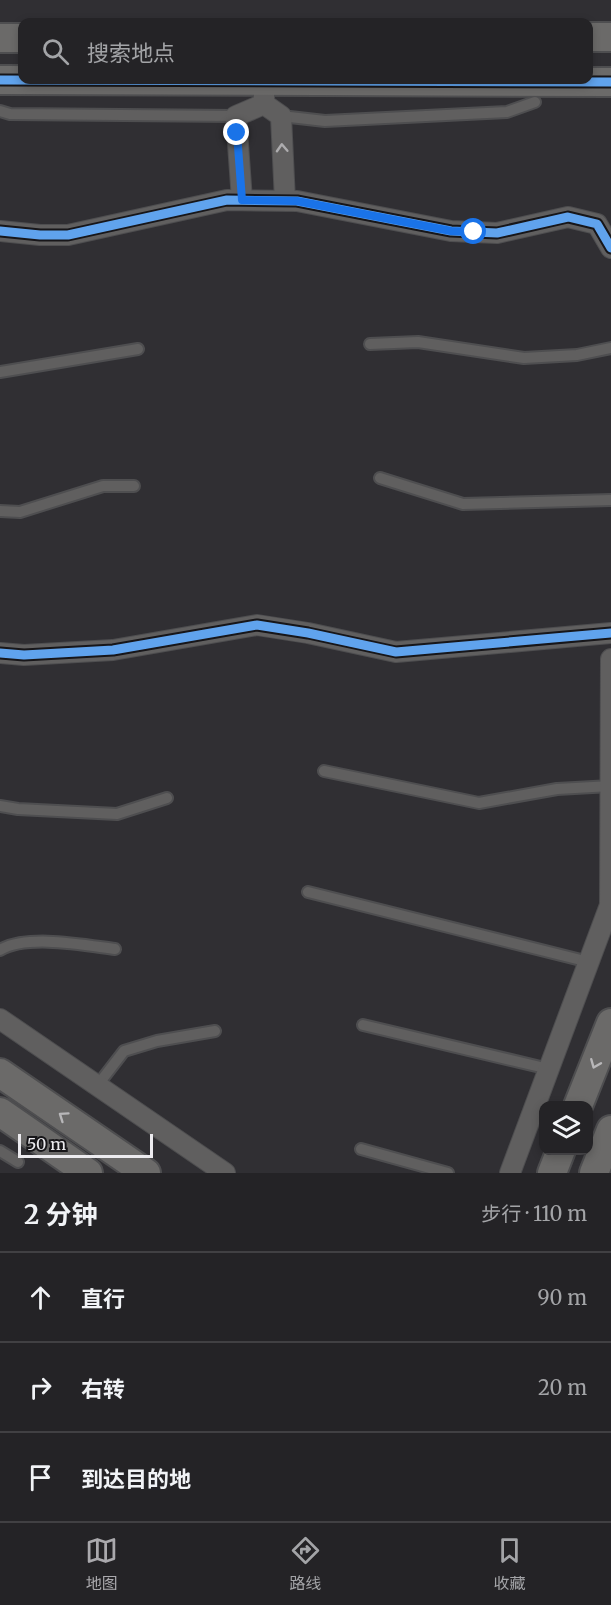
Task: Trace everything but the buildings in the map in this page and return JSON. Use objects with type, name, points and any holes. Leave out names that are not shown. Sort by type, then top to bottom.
[{"type":"street","points":[[0,38],[18,38]]},
{"type":"street","points":[[593,38],[611,38]]},
{"type":"street","points":[[0,80],[18,81]]},
{"type":"street","points":[[593,83],[611,82]]},
{"type":"street","points":[[81,84],[264,93],[548,84]]},
{"type":"street","points":[[242,200],[236,116],[264,93]]},
{"type":"street","points":[[264,93],[280,116],[285,201]]},
{"type":"street","points":[[0,231],[40,236],[69,235],[227,200],[297,201],[451,231],[497,233],[568,217],[597,224],[611,248]]},
{"type":"street","points":[[0,653],[24,655],[113,650],[257,625],[308,633],[396,652],[611,633]]},
{"type":"street","points":[[510,1173],[610,905],[611,659]]},
{"type":"street","points":[[0,1019],[225,1173]]},
{"type":"street","points":[[581,1101],[611,1023]]},
{"type":"street","points":[[0,1073],[146,1173]]},
{"type":"street","points":[[0,1112],[88,1173]]},
{"type":"street","points":[[594,1173],[611,1130]]},
{"type":"street","points":[[552,1173],[559,1155]]},
{"type":"lane","points":[[280,116],[325,121],[507,112],[535,102]]},
{"type":"lane","points":[[0,111],[10,114],[236,116]]},
{"type":"lane","points":[[370,344],[418,342],[524,358],[577,355],[611,348]]},
{"type":"lane","points":[[0,372],[138,349]]},
{"type":"lane","points":[[380,478],[462,504],[611,500]]},
{"type":"lane","points":[[0,511],[20,512],[103,486],[134,486]]},
{"type":"lane","points":[[324,771],[479,803],[557,789],[611,786]]},
{"type":"lane","points":[[0,806],[117,814],[167,798]]},
{"type":"lane","points":[[308,892],[589,963]]},
{"type":"lane","points":[[0,950],[8,945],[54,941],[115,949]]},
{"type":"lane","points":[[363,1025],[549,1069]]},
{"type":"lane","points":[[97,1086],[124,1051],[157,1041],[215,1030]]},
{"type":"lane","points":[[361,1149],[448,1173]]},
{"type":"lane","points":[[0,1151],[18,1162]]},
{"type":"cycle path","points":[[0,80],[18,80]]},
{"type":"cycle path","points":[[593,82],[611,82]]},
{"type":"cycle path","points":[[0,231],[68,235],[227,200],[297,201],[451,231],[497,233],[568,217],[597,224],[611,248]]},
{"type":"cycle path","points":[[0,653],[24,655],[113,650],[257,625],[308,633],[396,652],[611,633]]},
{"type":"route","points":[[237,133],[242,200],[297,201],[451,231],[474,232]]}]
